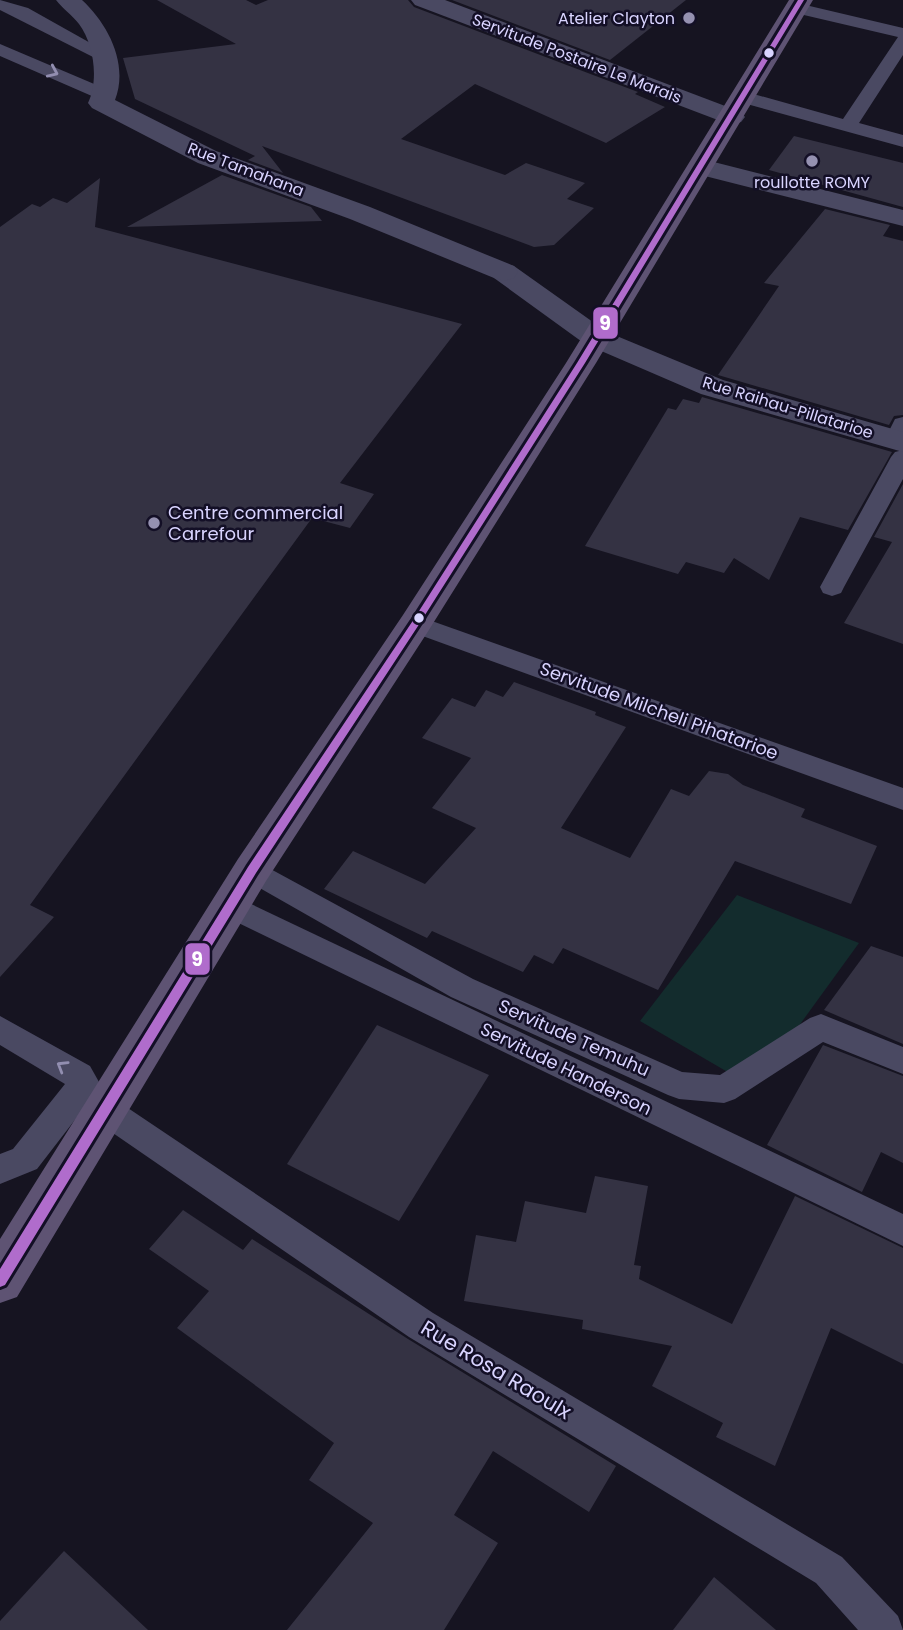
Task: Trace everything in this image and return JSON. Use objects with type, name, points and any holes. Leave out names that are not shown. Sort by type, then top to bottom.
[{"type":"main road","points":[[0,1281],[229,906],[415,624],[603,327],[799,4]]},
{"type":"street","points":[[68,0],[85,15],[98,35],[106,73],[107,96]]},
{"type":"street","name":"Servitude Postaire Le Marais","points":[[423,0],[738,107]]},
{"type":"street","name":"Rue Tamahana","points":[[107,96],[101,103],[207,157],[360,213],[503,272]]},
{"type":"street","points":[[702,167],[903,218]]},
{"type":"street","name":"Rue Raihau-Pillatarioe","points":[[503,272],[712,387],[901,440]]},
{"type":"lane","points":[[0,4],[22,12],[101,54]]},
{"type":"lane","points":[[799,4],[903,33]]},
{"type":"lane","points":[[848,126],[903,41]]},
{"type":"lane","points":[[0,49],[107,96]]},
{"type":"lane","points":[[738,107],[848,126],[903,141]]},
{"type":"lane","points":[[832,587],[901,440]]},
{"type":"lane","name":"Servitude Milcheli Pihatarioe","points":[[415,624],[903,799]]},
{"type":"lane","name":"Servitude Temuhu","points":[[252,870],[462,988],[679,1085],[724,1089],[821,1027],[903,1061]]},
{"type":"lane","name":"Servitude Handerson","points":[[229,906],[903,1231]]},
{"type":"lane","points":[[0,1029],[79,1076],[83,1082],[25,1159],[0,1169]]},
{"type":"lane","name":"Rue Rosa Raoulx","points":[[105,1111],[421,1325],[829,1570],[884,1630]]},
{"type":"lane","points":[[44,1134],[76,1156]]},
{"type":"green space","points":[[737,895],[859,943],[793,1034],[731,1074],[640,1021]]},
{"type":"building","points":[[157,0],[246,0],[256,5],[268,0],[408,0],[414,7],[638,92],[635,94],[665,107],[606,143],[475,84],[401,139],[505,175],[526,163],[585,183],[567,199],[594,208],[554,245],[534,247],[262,146],[283,173],[248,160],[255,156],[135,99],[123,58],[236,44]]},
{"type":"building","points":[[452,0],[686,0],[610,60]]},
{"type":"building","points":[[794,136],[903,163],[903,207],[769,170]]},
{"type":"building","points":[[222,175],[311,207],[322,221],[127,227]]},
{"type":"building","name":"Centre commercial Carrefour","points":[[100,178],[95,227],[462,324],[340,483],[374,494],[350,528],[312,518],[30,905],[54,917],[0,977],[0,227],[32,204],[40,207],[53,198],[67,203]]},
{"type":"building","points":[[825,209],[890,225],[883,236],[903,241],[903,415],[894,416],[889,425],[718,375],[779,286],[764,283]]},
{"type":"building","points":[[702,397],[892,452],[848,530],[800,517],[769,580],[734,558],[724,573],[686,562],[678,574],[585,546],[668,408],[676,410],[683,399],[699,403]]},
{"type":"building","points":[[903,484],[903,644],[844,623],[892,542],[874,537]]},
{"type":"building","points":[[514,682],[596,712],[595,715],[626,727],[561,828],[630,858],[671,789],[689,796],[709,771],[728,774],[743,785],[805,809],[801,817],[877,846],[851,904],[735,861],[658,990],[563,948],[553,964],[534,955],[523,972],[432,931],[427,938],[324,889],[353,851],[425,884],[476,828],[432,808],[471,758],[422,738],[452,698],[475,707],[486,690],[503,697]]},
{"type":"building","points":[[871,946],[903,957],[903,1044],[824,1010]]},
{"type":"building","points":[[377,1025],[489,1075],[399,1221],[287,1164]]},
{"type":"building","points":[[823,1045],[903,1076],[903,1163],[881,1152],[862,1192],[767,1145]]},
{"type":"building","points":[[595,1176],[648,1186],[634,1265],[641,1266],[639,1279],[732,1324],[795,1196],[903,1248],[903,1364],[831,1328],[775,1466],[716,1437],[723,1423],[652,1386],[672,1346],[582,1329],[583,1320],[464,1301],[476,1235],[516,1242],[525,1201],[586,1213]]},
{"type":"building","points":[[183,1210],[243,1250],[252,1239],[408,1339],[616,1466],[589,1512],[493,1451],[454,1515],[498,1543],[444,1630],[287,1630],[373,1523],[309,1480],[334,1443],[177,1328],[209,1291],[149,1249]]},
{"type":"building","points":[[64,1551],[148,1630],[0,1630],[0,1621]]},
{"type":"building","points":[[714,1577],[776,1630],[673,1630]]},
{"type":"transit line","name":"9","points":[[0,1281],[252,870],[415,624],[581,363],[801,0]]},
{"type":"place","name":"Atelier Clayton","points":[[689,18]]},
{"type":"place","name":"roullotte ROMY","points":[[812,161]]},
{"type":"place","name":"Centre commercial Carrefour","points":[[154,523]]}]
